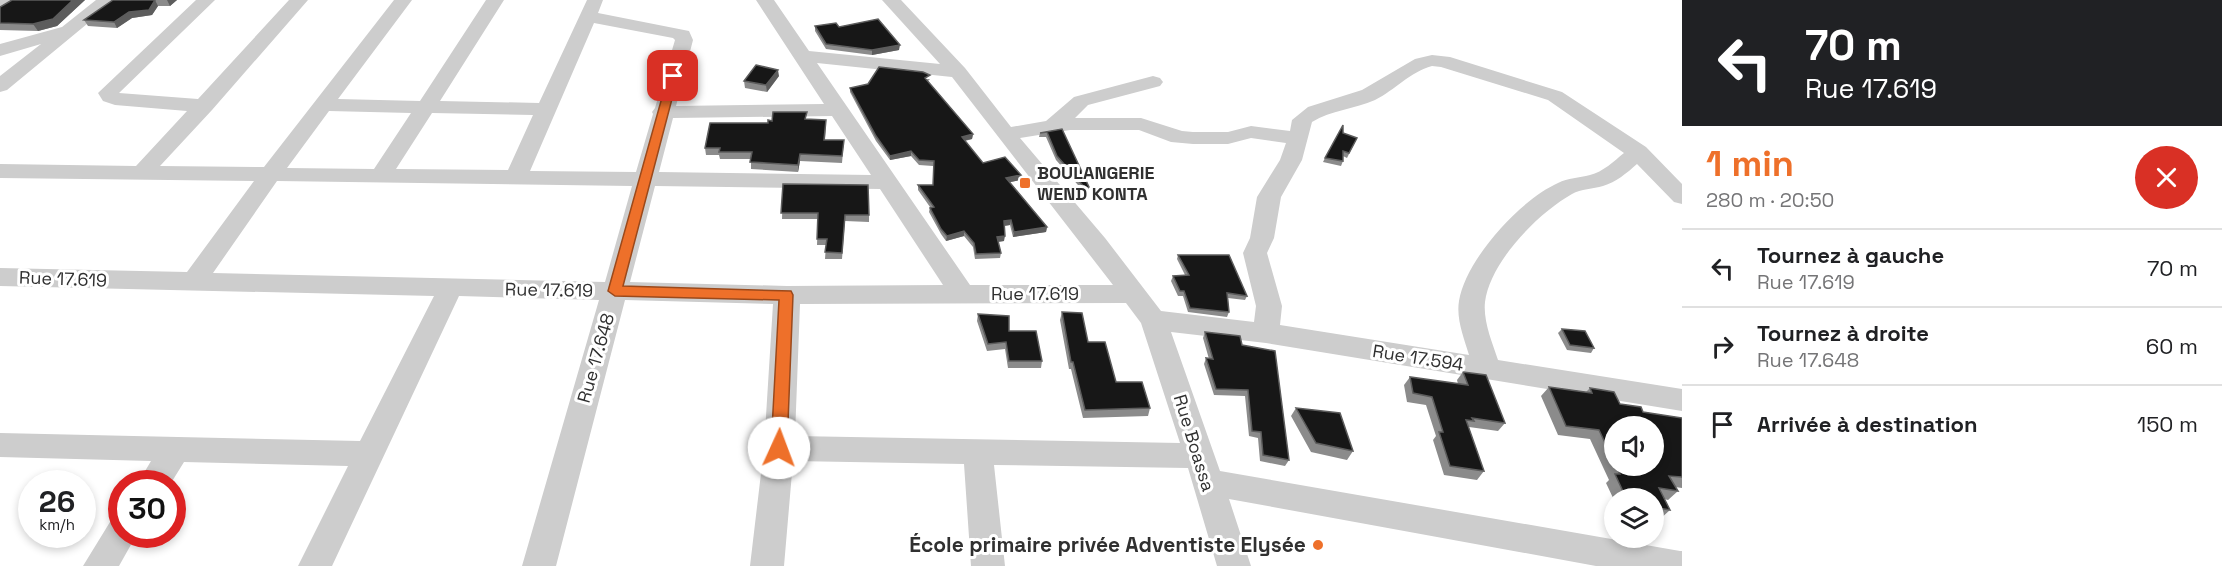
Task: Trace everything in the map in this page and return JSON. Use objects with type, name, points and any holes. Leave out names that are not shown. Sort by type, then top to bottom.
[{"type":"street","points":[[0,8],[11,0]]},
{"type":"street","points":[[0,86],[107,0]]},
{"type":"street","points":[[205,106],[115,99],[110,98],[108,93],[206,0]]},
{"type":"street","points":[[141,174],[299,0]]},
{"type":"street","points":[[193,283],[269,176],[326,105],[403,0]]},
{"type":"street","points":[[380,177],[495,0]]},
{"type":"street","points":[[765,0],[962,294]]},
{"type":"street","name":"Rue Boassa","points":[[891,0],[957,72],[1096,244],[1153,321],[1184,407],[1234,566]]},
{"type":"street","points":[[515,179],[592,8]]},
{"type":"street","name":"Rue 17.648","points":[[538,566],[684,37],[678,33],[592,8]]},
{"type":"street","points":[[0,50],[72,28]]},
{"type":"street","points":[[802,56],[957,72]]},
{"type":"street","points":[[1266,333],[1269,306],[1255,253],[1262,238],[1269,197],[1291,160],[1302,120],[1320,108],[1360,99],[1376,92],[1401,73],[1423,63],[1437,60],[1555,96],[1638,152],[1682,197]]},
{"type":"street","points":[[1053,126],[1081,101],[1153,82]]},
{"type":"street","points":[[326,105],[546,109]]},
{"type":"street","points":[[663,112],[838,110]]},
{"type":"street","points":[[1005,134],[1053,126],[1141,124],[1186,137],[1228,138],[1251,132],[1297,138]]},
{"type":"street","points":[[1487,369],[1472,315],[1472,301],[1486,266],[1497,248],[1509,234],[1562,190],[1573,184],[1602,179],[1638,152]]},
{"type":"street","points":[[0,171],[887,182]]},
{"type":"street","name":"Rue 17.619","points":[[0,277],[786,295],[1134,294]]},
{"type":"street","points":[[315,566],[450,289]]},
{"type":"street","points":[[767,566],[779,448],[786,295]]},
{"type":"street","name":"Rue 17.594","points":[[1153,321],[1266,333],[1682,400]]},
{"type":"street","points":[[0,445],[368,454]]},
{"type":"street","points":[[779,448],[978,453],[1202,469],[1680,566]]},
{"type":"street","points":[[162,470],[176,449]]},
{"type":"street","points":[[978,453],[988,566]]},
{"type":"street","points":[[100,566],[112,548]]},
{"type":"building","points":[[12,0],[73,0],[53,19],[33,24],[0,23],[0,7]]},
{"type":"building","points":[[113,0],[155,0],[149,10],[129,12],[114,22],[84,20]]},
{"type":"building","points":[[878,19],[900,45],[872,50],[826,44],[815,26],[836,23],[839,27]]},
{"type":"building","points":[[756,65],[778,70],[766,85],[744,81]]},
{"type":"building","points":[[879,67],[923,72],[930,75],[925,78],[973,134],[962,137],[983,163],[1005,157],[1021,175],[1006,178],[1047,227],[1014,232],[1011,220],[1004,221],[1005,236],[997,237],[1001,253],[976,254],[974,243],[964,231],[947,236],[930,208],[934,207],[918,185],[933,185],[934,161],[919,160],[911,151],[890,156],[876,136],[850,88],[868,84]]},
{"type":"building","points":[[773,112],[807,112],[805,119],[826,120],[824,140],[844,140],[842,156],[800,154],[798,165],[750,162],[752,152],[719,152],[720,148],[705,148],[710,123],[768,123],[768,120],[772,121]]},
{"type":"building","points":[[1343,125],[1343,133],[1357,138],[1349,153],[1343,151],[1343,161],[1325,158]]},
{"type":"building","points":[[1062,129],[1089,187],[1086,189],[1057,156],[1047,132],[1040,133]]},
{"type":"building","points":[[783,184],[868,185],[869,215],[845,215],[842,253],[825,252],[827,239],[817,239],[818,213],[781,213]]},
{"type":"building","points":[[1178,255],[1229,255],[1247,296],[1227,293],[1229,312],[1190,308],[1184,291],[1180,291],[1173,276],[1189,275]]},
{"type":"building","points":[[1062,312],[1082,313],[1088,342],[1105,342],[1116,382],[1142,382],[1150,408],[1085,410],[1073,362],[1071,362]]},
{"type":"building","points":[[978,314],[1009,316],[1009,331],[1036,331],[1042,361],[1009,361],[1006,342],[988,344]]},
{"type":"building","points":[[1562,329],[1585,331],[1594,348],[1570,345]]},
{"type":"building","points":[[1205,332],[1240,336],[1242,345],[1275,351],[1289,460],[1263,455],[1261,432],[1252,431],[1248,390],[1216,389],[1206,358],[1213,359]]},
{"type":"building","points":[[1463,372],[1486,375],[1505,423],[1472,418],[1474,421],[1466,420],[1484,471],[1450,466],[1439,432],[1443,432],[1432,397],[1413,393],[1410,377],[1468,385]]},
{"type":"building","points":[[1549,387],[1592,393],[1590,388],[1614,392],[1620,404],[1641,407],[1643,412],[1682,418],[1682,477],[1669,476],[1678,491],[1664,488],[1621,488],[1616,476],[1664,476],[1664,416],[1604,416],[1604,441],[1599,430],[1566,426]]},
{"type":"building","points":[[1296,408],[1340,413],[1353,451],[1316,443]]},
{"type":"building","points":[[1664,498],[1670,510],[1664,509]]},
{"type":"place","name":"BOULANGERIE WEND KONTA","points":[[1025,183]]},
{"type":"place","name":"École primaire privée Adventiste Elysée","points":[[1318,545]]},
{"type":"route","points":[[673,76],[615,291],[786,295],[779,448]]}]
